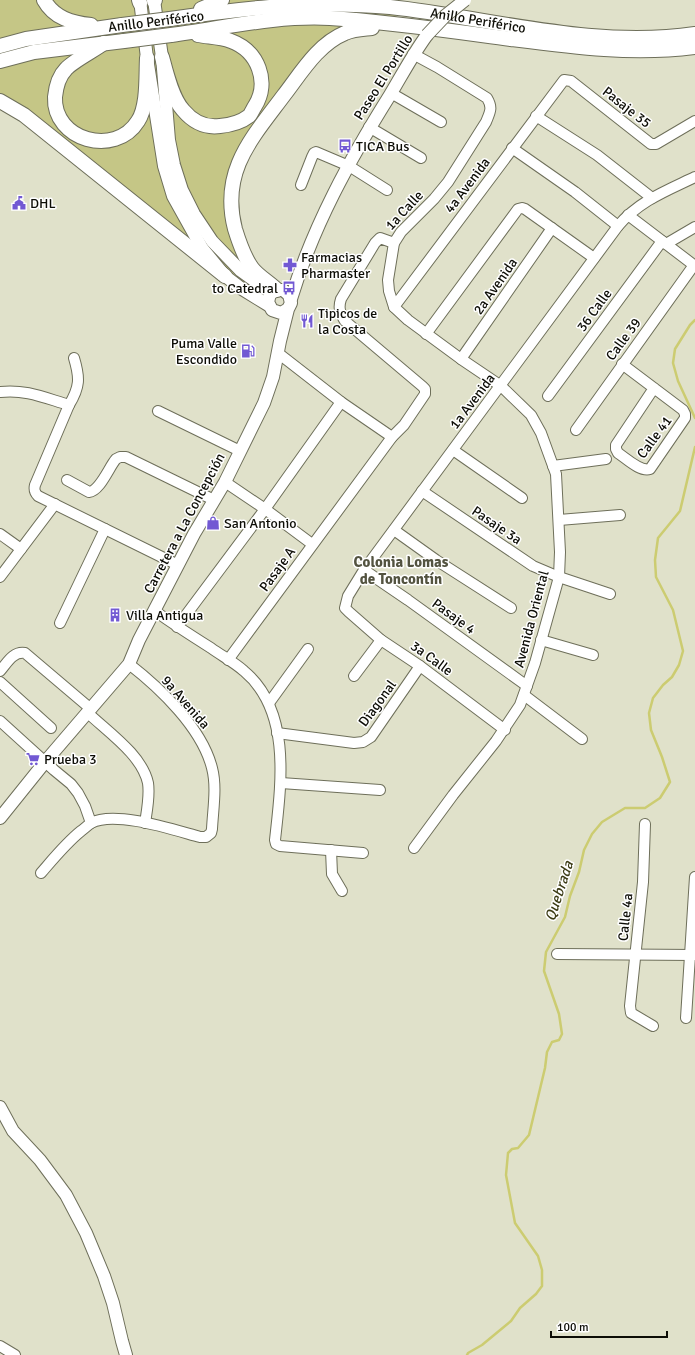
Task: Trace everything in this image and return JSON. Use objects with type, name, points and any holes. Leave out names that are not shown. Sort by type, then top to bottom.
[{"type":"highway","points":[[44,0],[48,8],[61,17],[75,23],[116,26]]},
{"type":"highway","points":[[176,18],[222,0]]},
{"type":"highway","points":[[371,0],[389,7]]},
{"type":"highway","name":"Anillo Periférico","points":[[0,46],[26,39],[176,18],[288,5],[336,4],[389,7],[540,30],[611,38],[671,38],[695,34]]},
{"type":"highway","name":"Anillo Periférico","points":[[0,61],[34,52],[177,34],[273,19],[302,18],[330,18],[615,51],[669,50],[695,47]]},
{"type":"highway","points":[[278,290],[252,268],[238,242],[233,219],[231,195],[234,174],[241,156],[300,73],[324,46],[344,33],[357,29],[404,26]]},
{"type":"highway","points":[[162,57],[171,88],[182,109],[194,121],[211,128],[234,125],[250,116],[260,98],[262,80],[258,66],[252,56],[243,47],[231,40],[177,34]]},
{"type":"highway","points":[[104,43],[66,68],[56,89],[55,105],[59,117],[68,128],[81,137],[93,141],[105,142],[118,139],[130,131],[139,121],[144,105],[147,58]]},
{"type":"highway","points":[[0,101],[24,115],[225,276]]},
{"type":"main road","points":[[140,1],[147,58],[164,166],[173,196],[202,248],[225,276],[270,308],[281,313],[290,304],[288,293],[259,284],[241,271],[212,241],[194,214],[182,190],[174,165],[169,140],[162,57],[154,0]]},
{"type":"main road","name":"Paseo El Portillo","points":[[290,304],[300,268],[330,200],[369,127],[413,54],[427,35],[445,16],[465,0]]},
{"type":"main road","name":"Paseo El Portillo","points":[[278,290],[300,268]]},
{"type":"main road","points":[[270,308],[269,297],[278,290]]},
{"type":"main road","name":"Carretera a La Concepción","points":[[0,818],[45,762],[129,664],[154,611],[225,482],[264,403],[273,376],[290,304]]},
{"type":"main road","name":"Carretera a La Concepción","points":[[270,308],[279,331],[279,347]]},
{"type":"main road","points":[[0,1107],[13,1131],[40,1160],[66,1195],[94,1250],[113,1303],[126,1355]]},
{"type":"street","name":"1a Calle","points":[[392,437],[404,426],[425,394],[425,389],[345,321],[340,314],[339,306],[341,299],[378,239],[383,239],[394,243],[401,232],[434,199],[448,182],[486,122],[491,104],[487,98],[413,54]]},
{"type":"street","name":"4a Avenida","points":[[394,308],[564,80]]},
{"type":"street","name":"Pasaje 35","points":[[564,80],[571,81],[651,144],[656,144],[695,121]]},
{"type":"street","points":[[391,92],[441,122]]},
{"type":"street","points":[[536,116],[597,155],[652,198]]},
{"type":"street","points":[[369,127],[421,158]]},
{"type":"street","points":[[512,148],[575,192],[618,226]]},
{"type":"street","points":[[300,185],[312,157],[316,152],[349,166],[387,190]]},
{"type":"street","name":"1a Avenida","points":[[345,608],[348,596],[364,570],[618,226],[628,215],[652,198],[695,177]]},
{"type":"street","points":[[426,334],[518,209],[525,209],[594,258]]},
{"type":"street","points":[[628,215],[694,265]]},
{"type":"street","points":[[664,242],[695,227]]},
{"type":"street","name":"2a Avenida","points":[[461,359],[552,228]]},
{"type":"street","name":"36 Calle","points":[[548,396],[664,242]]},
{"type":"street","points":[[394,243],[388,280],[388,291],[394,308]]},
{"type":"street","name":"Calle 39","points":[[576,430],[694,265]]},
{"type":"street","name":"Avenida Oriental","points":[[394,308],[426,334],[501,386],[531,415],[541,433],[556,474],[559,520],[559,577],[542,640],[520,705],[505,730],[414,848]]},
{"type":"street","points":[[279,347],[340,402],[392,437]]},
{"type":"street","points":[[74,358],[79,377],[78,385],[34,488],[38,496],[178,565]]},
{"type":"street","name":"Calle 41","points":[[622,364],[654,388],[683,410],[685,414],[685,418],[650,469],[646,470],[641,469],[616,450],[616,445],[654,388]]},
{"type":"street","points":[[0,392],[10,391],[30,393],[69,405]]},
{"type":"street","points":[[178,627],[340,402]]},
{"type":"street","points":[[158,411],[240,451]]},
{"type":"street","name":"Pasaje A","points":[[228,660],[392,437]]},
{"type":"street","points":[[453,450],[522,498]]},
{"type":"street","points":[[67,480],[89,492],[93,492],[116,459],[126,457],[214,500]]},
{"type":"street","points":[[553,466],[606,459]]},
{"type":"street","points":[[225,482],[265,508],[312,544]]},
{"type":"street","name":"Pasaje 3a","points":[[422,492],[533,566],[559,577],[610,594]]},
{"type":"street","points":[[0,577],[55,504]]},
{"type":"street","points":[[559,520],[620,515]]},
{"type":"street","points":[[60,623],[105,529]]},
{"type":"street","points":[[394,530],[436,560],[511,608]]},
{"type":"street","points":[[0,534],[21,549]]},
{"type":"street","name":"Pasaje 4","points":[[364,570],[414,604],[525,691],[582,739]]},
{"type":"street","name":"3a Calle","points":[[345,608],[381,640],[420,666],[505,730]]},
{"type":"street","points":[[154,611],[244,671],[259,687],[269,703],[277,733],[281,767],[281,783],[275,840],[276,844],[280,846],[363,853]]},
{"type":"street","points":[[354,676],[381,640]]},
{"type":"street","points":[[542,640],[594,655]]},
{"type":"street","points":[[269,703],[308,649]]},
{"type":"street","points":[[0,671],[15,654],[19,652],[25,653],[89,711],[134,755],[148,782],[146,823],[118,820],[106,820],[91,823],[70,840],[41,873]]},
{"type":"street","name":"9a Avenida","points":[[129,664],[140,672],[175,706],[196,731],[213,769],[214,789],[212,829],[208,836],[200,837],[146,823]]},
{"type":"street","name":"Diagonal","points":[[277,733],[341,742],[363,742],[371,737],[420,666]]},
{"type":"street","points":[[0,682],[52,728]]},
{"type":"street","points":[[0,721],[71,784],[85,806],[91,823]]},
{"type":"street","points":[[281,783],[380,790]]},
{"type":"street","name":"Calle 4a","points":[[645,824],[643,882],[630,1006],[631,1013],[653,1026]]},
{"type":"street","points":[[331,850],[332,874],[342,890]]},
{"type":"street","points":[[686,1018],[693,955],[695,877]]},
{"type":"street","points":[[557,954],[693,955]]},
{"type":"street","points":[[0,1346],[15,1355]]},
{"type":"green space","points":[[0,0],[371,0],[389,7],[404,26],[357,29],[324,46],[234,174],[238,242],[275,291],[268,305],[0,101]]},
{"type":"waterway","name":"Quebrada","points":[[695,320],[690,325],[675,349],[673,363],[678,381],[695,418]]},
{"type":"waterway","name":"Quebrada","points":[[467,1355],[482,1345],[511,1321],[520,1308],[536,1294],[542,1286],[542,1270],[538,1256],[515,1223],[506,1175],[508,1153],[512,1149],[518,1148],[529,1135],[545,1068],[547,1052],[552,1042],[559,1040],[562,1034],[559,1014],[544,971],[546,952],[565,917],[584,850],[592,834],[602,822],[625,808],[645,808],[660,798],[670,782],[651,730],[649,713],[653,698],[663,685],[672,677],[679,665],[683,651],[673,610],[656,577],[655,560],[658,538],[680,511],[695,447]]},
{"type":"place","name":"TICA Bus","points":[[345,146]]},
{"type":"place","name":"DHL","points":[[19,203]]},
{"type":"place","name":"Farmacias Pharmaster","points":[[290,265]]},
{"type":"place","name":"to Catedral","points":[[289,288]]},
{"type":"place","name":"Tipicos de la Costa","points":[[307,321]]},
{"type":"place","name":"Puma Valle Escondido","points":[[248,351]]},
{"type":"place","name":"San Antonio","points":[[213,523]]},
{"type":"place","name":"Villa Antigua","points":[[115,615]]},
{"type":"place","name":"Prueba 3","points":[[33,759]]},
{"type":"district","name":"Colonia Lomas de Toncontín","points":[[401,570]]}]
